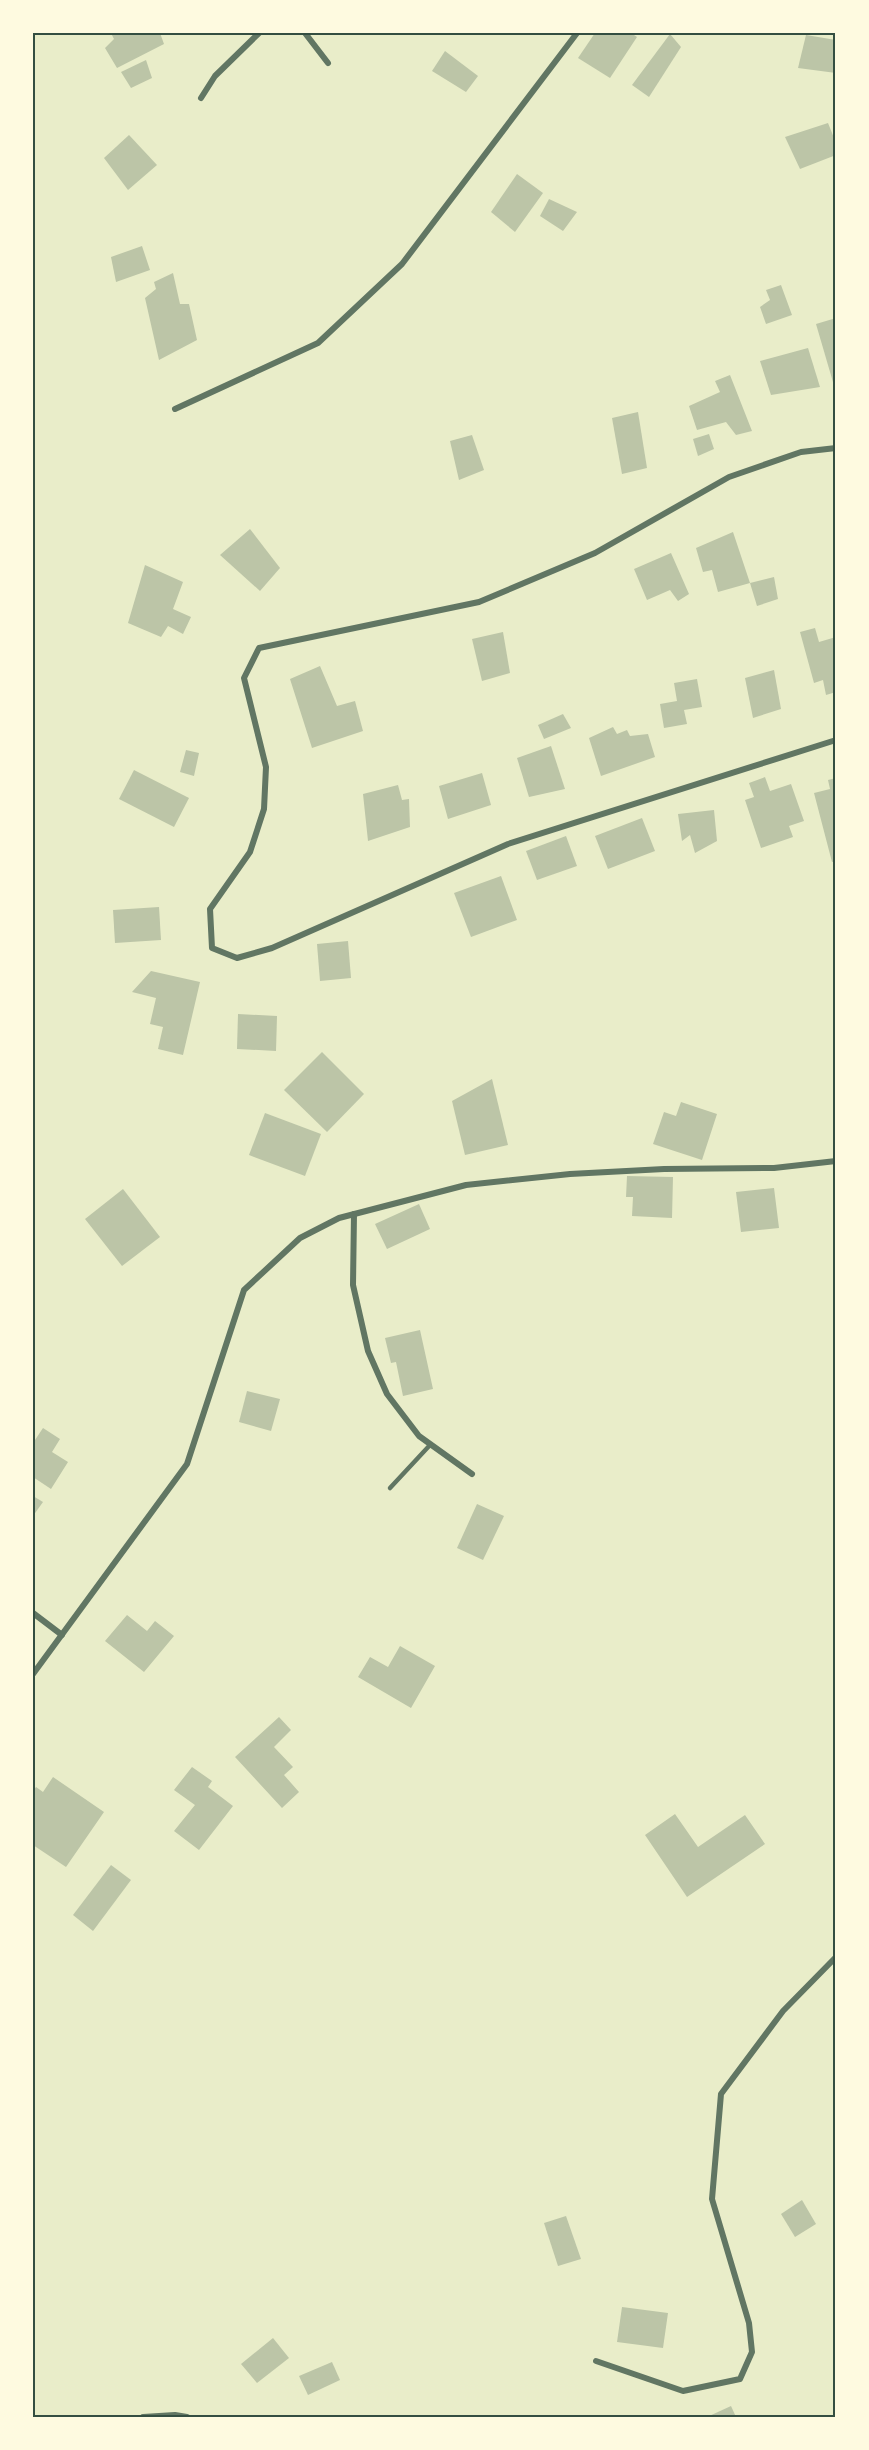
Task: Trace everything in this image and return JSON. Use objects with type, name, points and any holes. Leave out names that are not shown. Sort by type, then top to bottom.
[{"type":"street","points":[[201,98],[215,75],[259,33]]},
{"type":"street","points":[[305,33],[328,63]]},
{"type":"street","points":[[175,409],[318,343],[360,304],[402,264],[577,33]]},
{"type":"street","points":[[836,448],[801,452],[729,477],[595,553],[479,602],[259,648],[244,678],[266,767],[264,809],[250,852],[210,909],[212,948],[237,958],[272,948],[508,844],[836,740]]},
{"type":"street","points":[[33,1674],[187,1464],[244,1290],[300,1238],[339,1218],[466,1185],[558,1175],[664,1169],[774,1168],[836,1161]]},
{"type":"street","points":[[354,1214],[353,1285],[368,1351],[387,1394],[419,1436],[472,1474]]},
{"type":"street","points":[[33,1613],[62,1635]]},
{"type":"street","points":[[596,2361],[683,2391],[740,2379],[752,2352],[749,2323],[712,2199],[721,2094],[783,2011],[836,1957]]},
{"type":"street","points":[[143,2417],[187,2417]]},
{"type":"lane","points":[[390,1488],[430,1444]]},
{"type":"building","points":[[111,33],[160,33],[164,44],[117,68],[105,48],[114,39]]},
{"type":"building","points":[[595,33],[631,33],[637,37],[610,78],[578,58]]},
{"type":"building","points":[[670,34],[681,47],[649,97],[632,85]]},
{"type":"building","points":[[806,35],[836,40],[836,73],[798,68]]},
{"type":"building","points":[[445,51],[478,76],[466,92],[432,71]]},
{"type":"building","points":[[146,60],[152,78],[131,88],[121,72]]},
{"type":"building","points":[[828,123],[836,143],[836,155],[800,169],[785,137]]},
{"type":"building","points":[[129,135],[157,165],[128,190],[104,158]]},
{"type":"building","points":[[517,174],[543,193],[515,232],[491,212]]},
{"type":"building","points":[[549,199],[577,212],[563,231],[540,216]]},
{"type":"building","points":[[142,246],[150,270],[116,282],[111,257]]},
{"type":"building","points":[[173,273],[180,304],[189,304],[197,340],[159,360],[145,298],[156,289],[154,282]]},
{"type":"building","points":[[781,285],[792,315],[766,324],[760,307],[770,300],[766,290]]},
{"type":"building","points":[[836,318],[836,389],[835,389],[816,324]]},
{"type":"building","points":[[808,348],[820,387],[771,395],[760,361]]},
{"type":"building","points":[[730,375],[752,431],[736,435],[726,422],[697,430],[689,406],[720,392],[715,381]]},
{"type":"building","points":[[638,412],[647,468],[622,474],[612,418]]},
{"type":"building","points":[[709,434],[714,449],[698,456],[693,439]]},
{"type":"building","points":[[472,435],[484,470],[459,480],[450,441]]},
{"type":"building","points":[[250,529],[280,568],[260,591],[220,555]]},
{"type":"building","points":[[733,532],[750,583],[718,592],[712,570],[703,572],[696,548]]},
{"type":"building","points":[[671,553],[689,594],[678,601],[670,590],[647,600],[634,569]]},
{"type":"building","points":[[145,565],[183,582],[173,609],[191,617],[183,634],[168,626],[161,637],[128,623]]},
{"type":"building","points":[[774,577],[778,599],[757,606],[750,583]]},
{"type":"building","points":[[815,628],[819,642],[836,637],[836,692],[826,695],[823,680],[814,683],[800,632]]},
{"type":"building","points":[[503,632],[510,673],[482,681],[472,639]]},
{"type":"building","points":[[320,666],[337,706],[355,701],[363,731],[312,748],[290,679]]},
{"type":"building","points":[[774,670],[781,709],[753,718],[745,678]]},
{"type":"building","points":[[697,679],[702,707],[684,710],[687,724],[664,728],[660,704],[677,701],[674,683]]},
{"type":"building","points":[[563,714],[571,728],[544,739],[538,725]]},
{"type":"building","points":[[613,727],[617,734],[627,730],[630,736],[648,734],[655,757],[601,776],[589,738]]},
{"type":"building","points":[[551,746],[565,789],[529,797],[517,758]]},
{"type":"building","points":[[186,750],[199,753],[194,776],[180,772]]},
{"type":"building","points":[[134,770],[189,798],[174,827],[119,799]]},
{"type":"building","points":[[482,773],[491,805],[448,819],[439,786]]},
{"type":"building","points":[[765,777],[770,791],[791,784],[804,821],[789,826],[793,837],[761,848],[745,800],[754,797],[749,783]]},
{"type":"building","points":[[836,778],[836,861],[832,862],[814,793],[830,789],[828,780]]},
{"type":"building","points":[[398,785],[402,800],[409,799],[410,827],[368,841],[363,794]]},
{"type":"building","points":[[714,810],[717,841],[695,853],[690,835],[682,841],[678,814]]},
{"type":"building","points":[[642,818],[655,851],[608,869],[595,836]]},
{"type":"building","points":[[566,836],[577,866],[537,880],[526,851]]},
{"type":"building","points":[[501,876],[517,920],[471,937],[454,893]]},
{"type":"building","points":[[159,907],[161,940],[115,943],[113,910]]},
{"type":"building","points":[[348,941],[351,978],[320,981],[317,944]]},
{"type":"building","points":[[151,971],[200,982],[183,1055],[158,1049],[163,1027],[150,1024],[156,998],[132,992]]},
{"type":"building","points":[[238,1014],[277,1016],[276,1051],[237,1049]]},
{"type":"building","points":[[322,1052],[364,1094],[327,1132],[284,1090]]},
{"type":"building","points":[[492,1079],[508,1145],[465,1155],[452,1101]]},
{"type":"building","points":[[681,1102],[717,1114],[702,1160],[653,1144],[664,1112],[676,1116]]},
{"type":"building","points":[[265,1113],[321,1134],[305,1176],[249,1155]]},
{"type":"building","points":[[627,1176],[673,1177],[672,1218],[632,1216],[633,1197],[626,1197]]},
{"type":"building","points":[[774,1188],[779,1228],[741,1232],[736,1192]]},
{"type":"building","points":[[123,1189],[160,1237],[122,1266],[85,1219]]},
{"type":"building","points":[[419,1204],[430,1229],[387,1249],[375,1224]]},
{"type":"building","points":[[420,1330],[433,1389],[403,1396],[396,1362],[391,1363],[385,1338]]},
{"type":"building","points":[[247,1391],[280,1399],[271,1431],[239,1422]]},
{"type":"building","points":[[43,1428],[60,1439],[52,1452],[68,1462],[51,1489],[33,1477],[33,1443]]},
{"type":"building","points":[[33,1496],[43,1502],[33,1516]]},
{"type":"building","points":[[477,1504],[504,1516],[483,1560],[457,1548]]},
{"type":"building","points":[[127,1615],[147,1631],[155,1621],[174,1636],[144,1672],[105,1641]]},
{"type":"building","points":[[400,1646],[435,1666],[411,1708],[358,1677],[370,1657],[388,1667]]},
{"type":"building","points":[[279,1717],[291,1730],[274,1747],[293,1767],[284,1775],[299,1792],[282,1808],[235,1757]]},
{"type":"building","points":[[192,1767],[212,1781],[208,1787],[233,1806],[199,1850],[174,1831],[195,1805],[174,1790]]},
{"type":"building","points":[[53,1777],[104,1812],[66,1867],[33,1845],[33,1791],[36,1787],[43,1792]]},
{"type":"building","points":[[675,1814],[698,1847],[745,1815],[765,1844],[687,1897],[645,1835]]},
{"type":"building","points":[[111,1865],[131,1880],[93,1931],[73,1915]]},
{"type":"building","points":[[802,2200],[816,2224],[795,2237],[781,2214]]},
{"type":"building","points":[[566,2216],[581,2259],[558,2266],[544,2223]]},
{"type":"building","points":[[622,2307],[668,2313],[663,2348],[617,2342]]},
{"type":"building","points":[[273,2338],[289,2358],[257,2383],[241,2364]]},
{"type":"building","points":[[332,2362],[340,2380],[308,2395],[299,2376]]},
{"type":"building","points":[[731,2406],[736,2417],[707,2417]]}]
